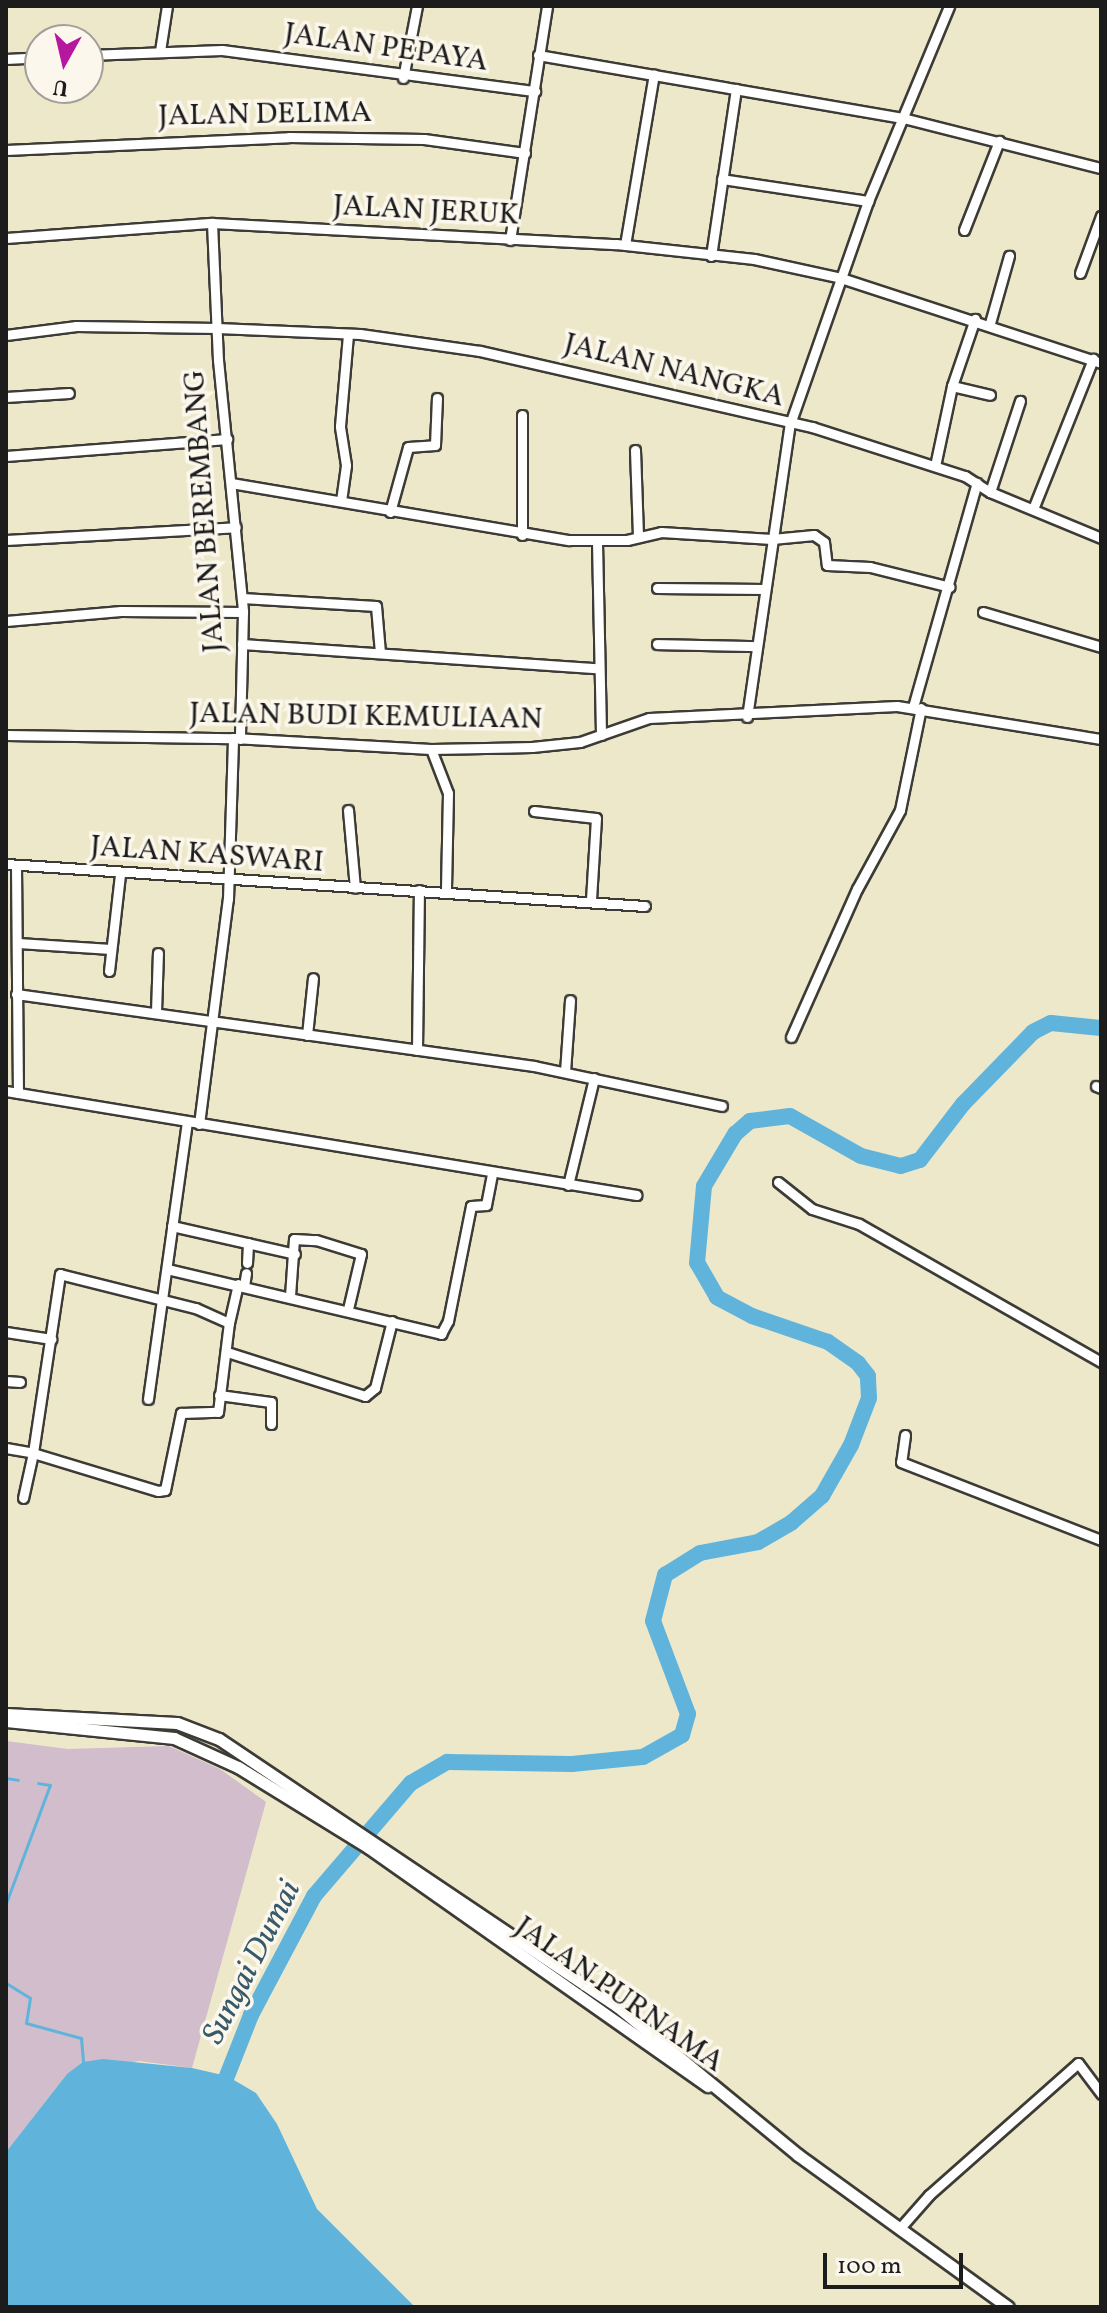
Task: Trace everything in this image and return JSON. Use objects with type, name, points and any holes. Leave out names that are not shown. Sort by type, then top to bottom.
[{"type":"main road","points":[[6,1714],[177,1723],[219,1739],[492,1929]]},
{"type":"main road","points":[[6,1721],[174,1738],[209,1753],[369,1848],[492,1929]]},
{"type":"main road","name":"JALAN PURNAMA","points":[[492,1929],[655,2034],[723,2094],[1008,2307]]},
{"type":"street","points":[[160,51],[167,6]]},
{"type":"street","points":[[403,78],[417,6]]},
{"type":"street","points":[[510,240],[547,6]]},
{"type":"street","points":[[747,717],[790,424],[868,201],[949,6]]},
{"type":"street","name":"JALAN PEPAYA","points":[[104,54],[236,52],[403,78],[535,91]]},
{"type":"street","points":[[538,55],[903,118],[1101,168]]},
{"type":"street","points":[[625,245],[654,74]]},
{"type":"street","points":[[711,256],[736,89]]},
{"type":"street","name":"JALAN DELIMA","points":[[6,150],[289,137],[424,139],[525,153]]},
{"type":"street","points":[[964,230],[999,141]]},
{"type":"street","points":[[722,179],[868,201]]},
{"type":"street","points":[[1080,273],[1101,216]]},
{"type":"street","name":"JALAN JERUK","points":[[6,238],[212,223],[625,245],[841,278],[990,323],[1097,361]]},
{"type":"street","name":"JALAN BEREMBANG","points":[[199,1124],[228,881],[243,612],[217,328],[212,223]]},
{"type":"street","points":[[990,323],[1009,256]]},
{"type":"street","points":[[935,466],[952,386],[975,319]]},
{"type":"street","name":"JALAN NANGKA","points":[[6,335],[76,326],[217,328],[348,334],[480,351],[790,424],[935,466],[1101,538]]},
{"type":"street","points":[[341,501],[346,465],[340,426],[348,334]]},
{"type":"street","points":[[1033,509],[1097,361]]},
{"type":"street","points":[[952,386],[990,395]]},
{"type":"street","points":[[6,397],[69,393]]},
{"type":"street","points":[[390,512],[408,447],[431,449],[435,445],[437,398]]},
{"type":"street","points":[[990,492],[1020,401]]},
{"type":"street","points":[[522,415],[522,535]]},
{"type":"street","points":[[6,456],[227,439]]},
{"type":"street","points":[[635,450],[638,536]]},
{"type":"street","points":[[231,483],[522,535],[597,542],[661,532],[772,539],[819,536],[827,565],[870,567],[950,587]]},
{"type":"street","points":[[791,1037],[857,889],[900,810],[917,708],[977,483]]},
{"type":"street","points":[[6,540],[236,527]]},
{"type":"street","points":[[597,542],[596,668],[601,735]]},
{"type":"street","points":[[657,588],[764,589]]},
{"type":"street","points":[[242,598],[376,606],[380,653]]},
{"type":"street","points":[[6,621],[121,611],[243,612]]},
{"type":"street","points":[[983,612],[1101,647]]},
{"type":"street","points":[[242,644],[596,668]]},
{"type":"street","points":[[657,644],[756,646]]},
{"type":"street","name":"JALAN BUDI KEMULIAAN","points":[[6,735],[237,738],[431,749],[554,746],[601,735],[649,718],[747,717],[917,708],[1100,738]]},
{"type":"street","points":[[431,749],[448,793],[446,892]]},
{"type":"street","points":[[348,810],[355,888]]},
{"type":"street","points":[[534,811],[596,818],[591,899]]},
{"type":"street","points":[[11,865],[18,943],[18,1093]]},
{"type":"street","name":"JALAN KASWARI","points":[[11,865],[120,875],[591,899],[645,906]]},
{"type":"street","points":[[109,971],[120,875]]},
{"type":"street","points":[[417,1050],[419,890]]},
{"type":"street","points":[[18,943],[111,949]]},
{"type":"street","points":[[156,1012],[158,953]]},
{"type":"street","points":[[6,973],[18,974]]},
{"type":"street","points":[[307,1035],[313,978]]},
{"type":"street","points":[[16,994],[565,1072],[722,1106]]},
{"type":"street","points":[[565,1072],[570,1000]]},
{"type":"street","points":[[568,1185],[594,1078]]},
{"type":"street","points":[[6,1091],[636,1195]]},
{"type":"street","points":[[148,1399],[187,1122]]},
{"type":"street","points":[[167,1269],[348,1309],[433,1334],[443,1331],[471,1206],[486,1205],[492,1173]]},
{"type":"street","points":[[778,1182],[812,1209],[859,1224],[1101,1362]]},
{"type":"street","points":[[172,1226],[295,1254]]},
{"type":"street","points":[[290,1296],[294,1239],[300,1236],[359,1252],[361,1264],[348,1309]]},
{"type":"street","points":[[6,1448],[165,1490],[181,1413],[190,1409],[215,1415],[229,1323],[247,1268],[248,1243]]},
{"type":"street","points":[[23,1498],[33,1453],[60,1274],[163,1300],[229,1323]]},
{"type":"street","points":[[227,1352],[365,1396],[375,1388],[392,1321]]},
{"type":"street","points":[[6,1332],[51,1339]]},
{"type":"street","points":[[6,1381],[20,1382]]},
{"type":"street","points":[[219,1395],[271,1402],[271,1424]]},
{"type":"street","points":[[905,1435],[901,1462],[1101,1540]]},
{"type":"street","points":[[900,2228],[929,2195],[1078,2063],[1101,2094]]},
{"type":"shaded area","points":[[6,1741],[68,1749],[169,1746],[220,1769],[266,1802],[192,2068],[139,2061],[67,2074],[6,2152]]},
{"type":"water","points":[[103,2059],[192,2068],[227,2076],[256,2093],[277,2124],[317,2209],[415,2307],[6,2307],[6,2152],[67,2074],[83,2062]]},
{"type":"waterway","name":"Sungai Dumai","points":[[227,2076],[251,2015],[314,1896],[411,1783],[447,1762],[572,1764],[643,1757],[682,1735],[688,1714],[653,1621],[665,1575],[700,1553],[758,1542],[792,1522],[822,1496],[851,1445],[869,1398],[868,1376],[858,1363],[828,1342],[752,1316],[717,1297],[697,1263],[704,1186],[735,1134],[750,1121],[790,1116],[861,1156],[901,1166],[920,1160],[963,1104],[1033,1032],[1051,1023],[1101,1028]]},
{"type":"waterway","points":[[6,1778],[18,1780]]},
{"type":"waterway","points":[[6,1903],[50,1785],[38,1783]]},
{"type":"waterway","points":[[6,1983],[30,1998],[26,2023],[81,2038],[83,2062]]}]
